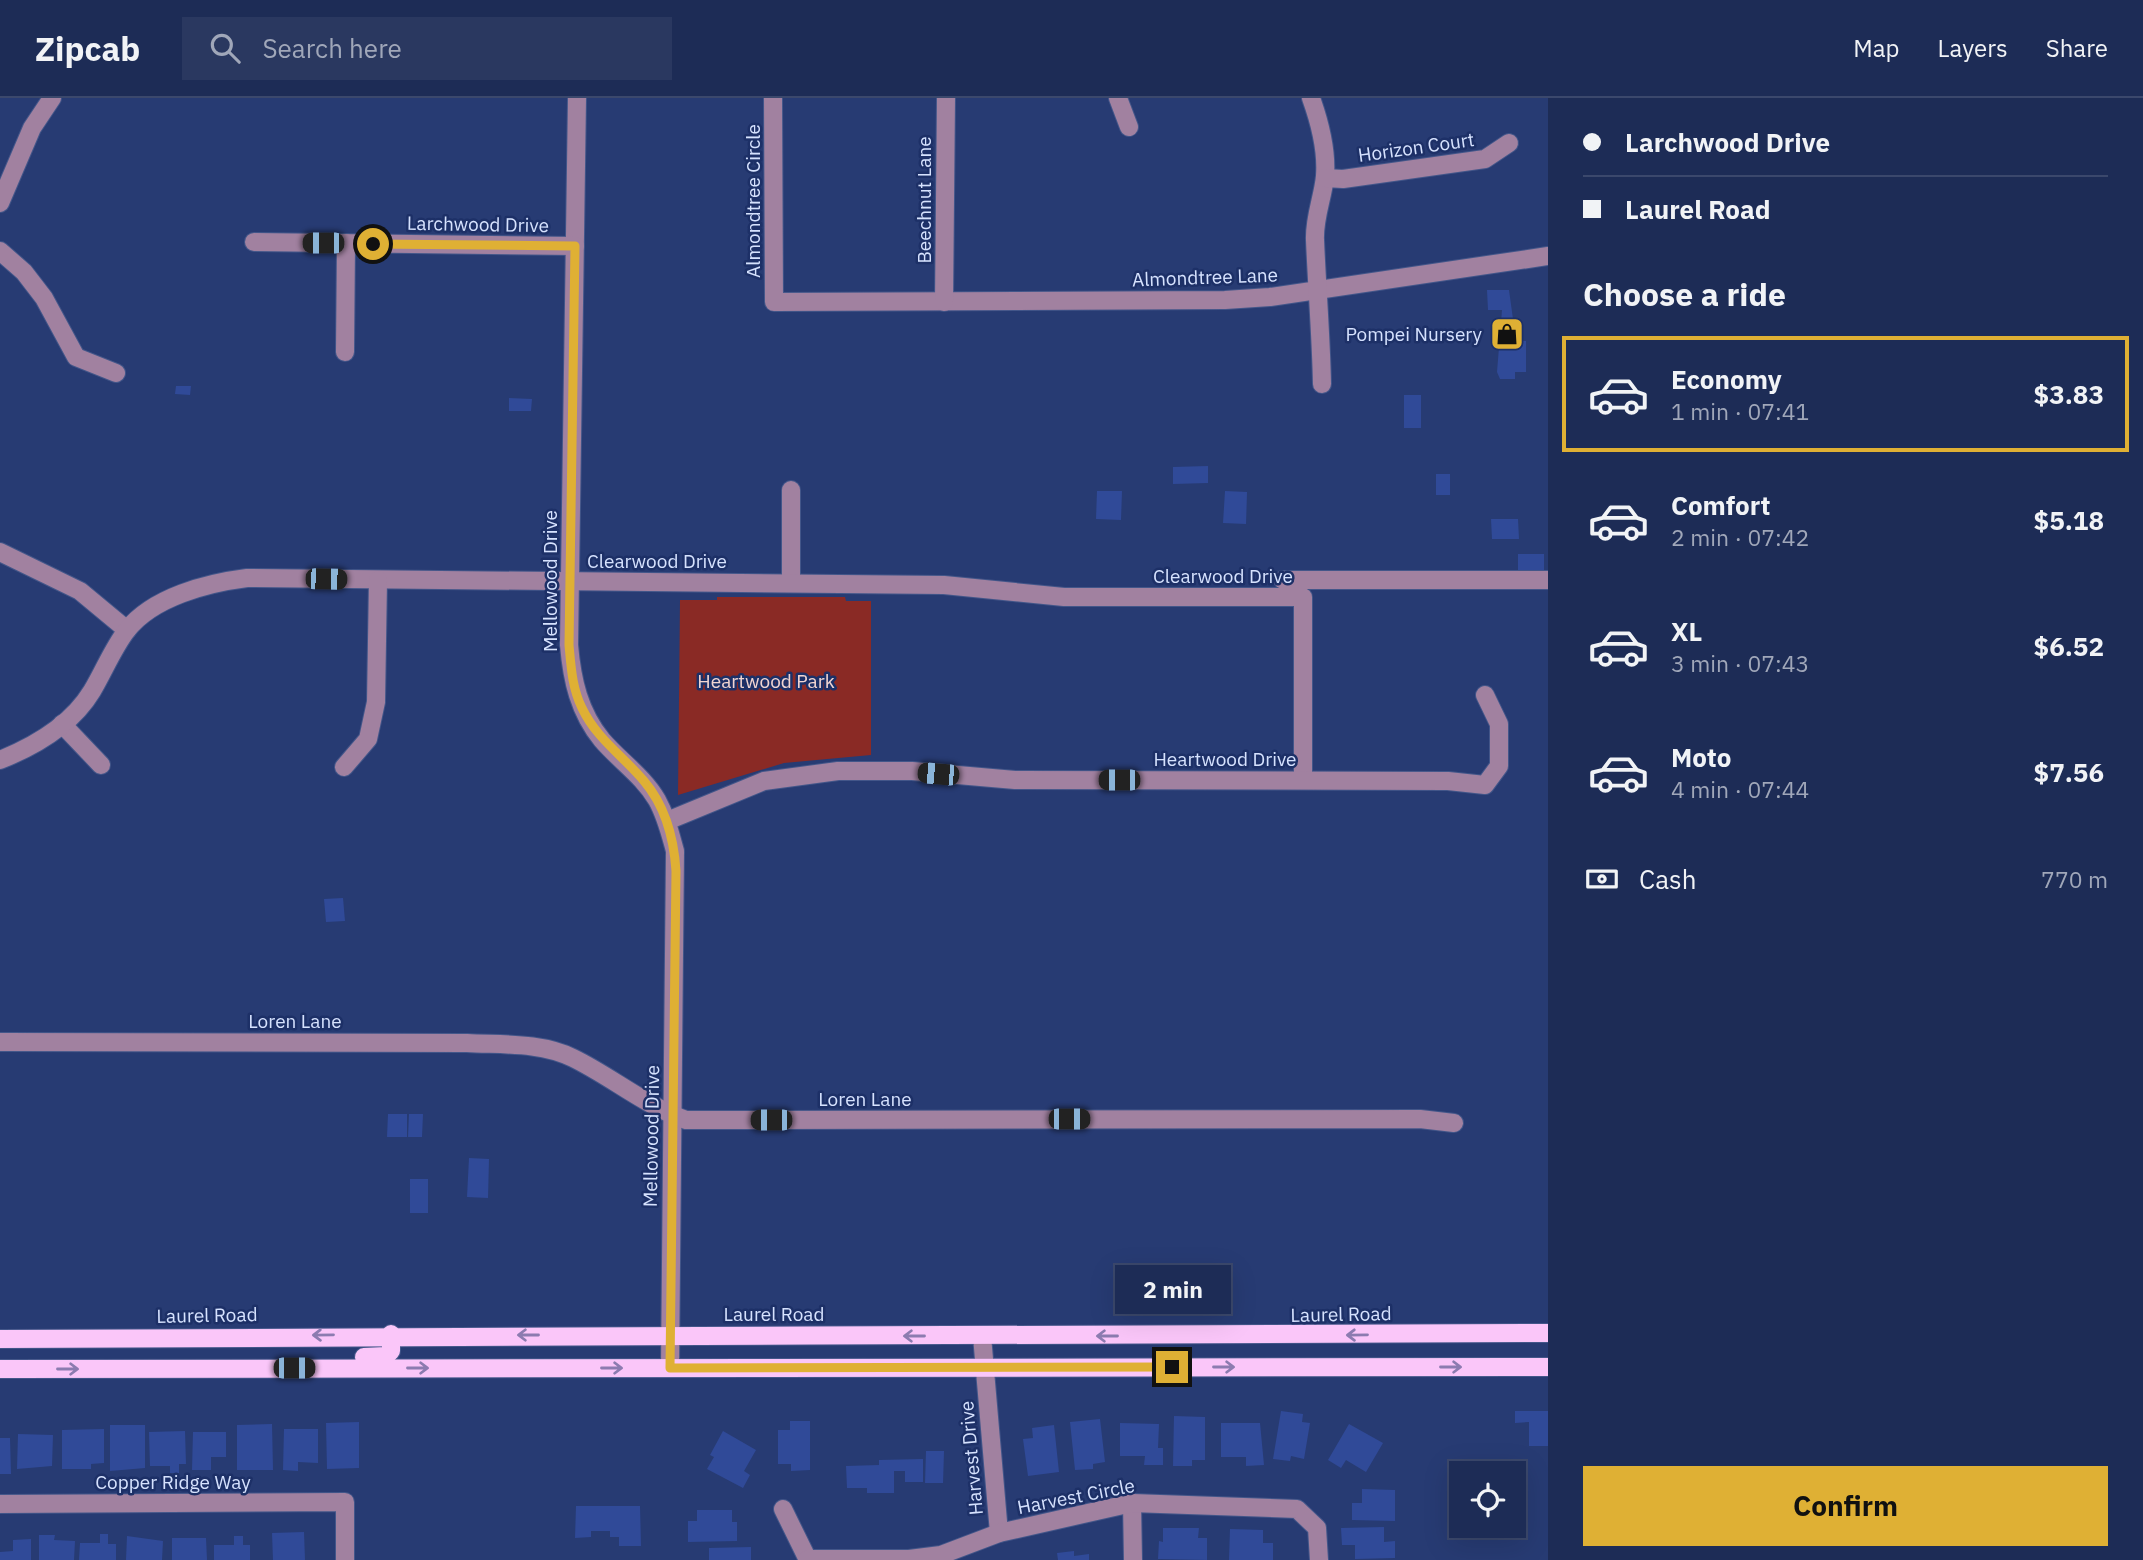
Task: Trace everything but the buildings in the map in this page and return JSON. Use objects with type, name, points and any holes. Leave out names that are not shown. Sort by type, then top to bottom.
[{"type":"main road","name":"Laurel Road","points":[[0,1339],[391,1334],[982,1336],[1548,1333]]},
{"type":"main road","points":[[321,1368],[354,1357],[386,1356],[391,1351],[391,1334]]},
{"type":"main road","points":[[0,1369],[1548,1367]]},
{"type":"street","points":[[0,203],[33,128],[52,98]]},
{"type":"street","name":"Mellowood Drive","points":[[577,98],[570,582],[572,677],[582,707],[602,740],[644,781],[667,821],[676,871],[670,1368]]},
{"type":"street","name":"Almondtree Circle","points":[[773,98],[774,302],[944,302]]},
{"type":"street","name":"Beechnut Lane","points":[[944,302],[946,98]]},
{"type":"street","points":[[1118,98],[1129,127]]},
{"type":"street","points":[[1311,98],[1323,136],[1325,178],[1315,215],[1322,384]]},
{"type":"street","name":"Horizon Court","points":[[1325,178],[1343,179],[1485,159],[1509,143]]},
{"type":"street","name":"Larchwood Drive","points":[[254,242],[575,246]]},
{"type":"street","points":[[345,352],[346,243]]},
{"type":"street","points":[[0,251],[24,272],[44,298],[76,357],[116,373]]},
{"type":"street","name":"Almondtree Lane","points":[[944,302],[1225,300],[1548,256]]},
{"type":"street","points":[[791,490],[791,583]]},
{"type":"street","points":[[0,552],[80,591],[127,629]]},
{"type":"street","name":"Clearwood Drive","points":[[0,760],[43,740],[62,724],[90,694],[127,629],[175,596],[213,582],[247,578],[944,584],[1064,597],[1303,597],[1303,780]]},
{"type":"street","points":[[344,767],[368,738],[376,702],[378,580]]},
{"type":"street","name":"Clearwood Drive","points":[[1283,580],[1548,580]]},
{"type":"street","name":"Heartwood Drive","points":[[667,821],[764,781],[838,771],[912,771],[1015,780],[1303,780],[1485,785],[1499,766],[1499,724],[1485,695]]},
{"type":"street","points":[[62,724],[101,765]]},
{"type":"street","name":"Loren Lane","points":[[0,1042],[453,1042],[534,1046],[572,1057],[628,1093],[686,1120],[1420,1118],[1454,1123]]},
{"type":"street","name":"Harvest Drive","points":[[982,1336],[999,1533]]},
{"type":"street","name":"Copper Ridge Way","points":[[0,1504],[345,1502],[345,1560]]},
{"type":"street","points":[[1132,1503],[1133,1560]]},
{"type":"street","name":"Harvest Circle","points":[[808,1559],[909,1559],[941,1555],[999,1533],[1132,1503],[1297,1508],[1317,1528],[1319,1560]]},
{"type":"street","points":[[783,1508],[808,1559]]},
{"type":"green space","name":"Heartwood Park","points":[[717,597],[845,597],[846,601],[871,601],[871,755],[784,763],[678,795],[680,600],[717,600]]},
{"type":"place","name":"Pompei Nursery","points":[[1507,334]]},
{"type":"route","points":[[373,244],[575,246],[569,645],[572,677],[582,707],[602,740],[644,781],[657,800],[667,821],[675,851],[670,1368],[1172,1367]]}]
